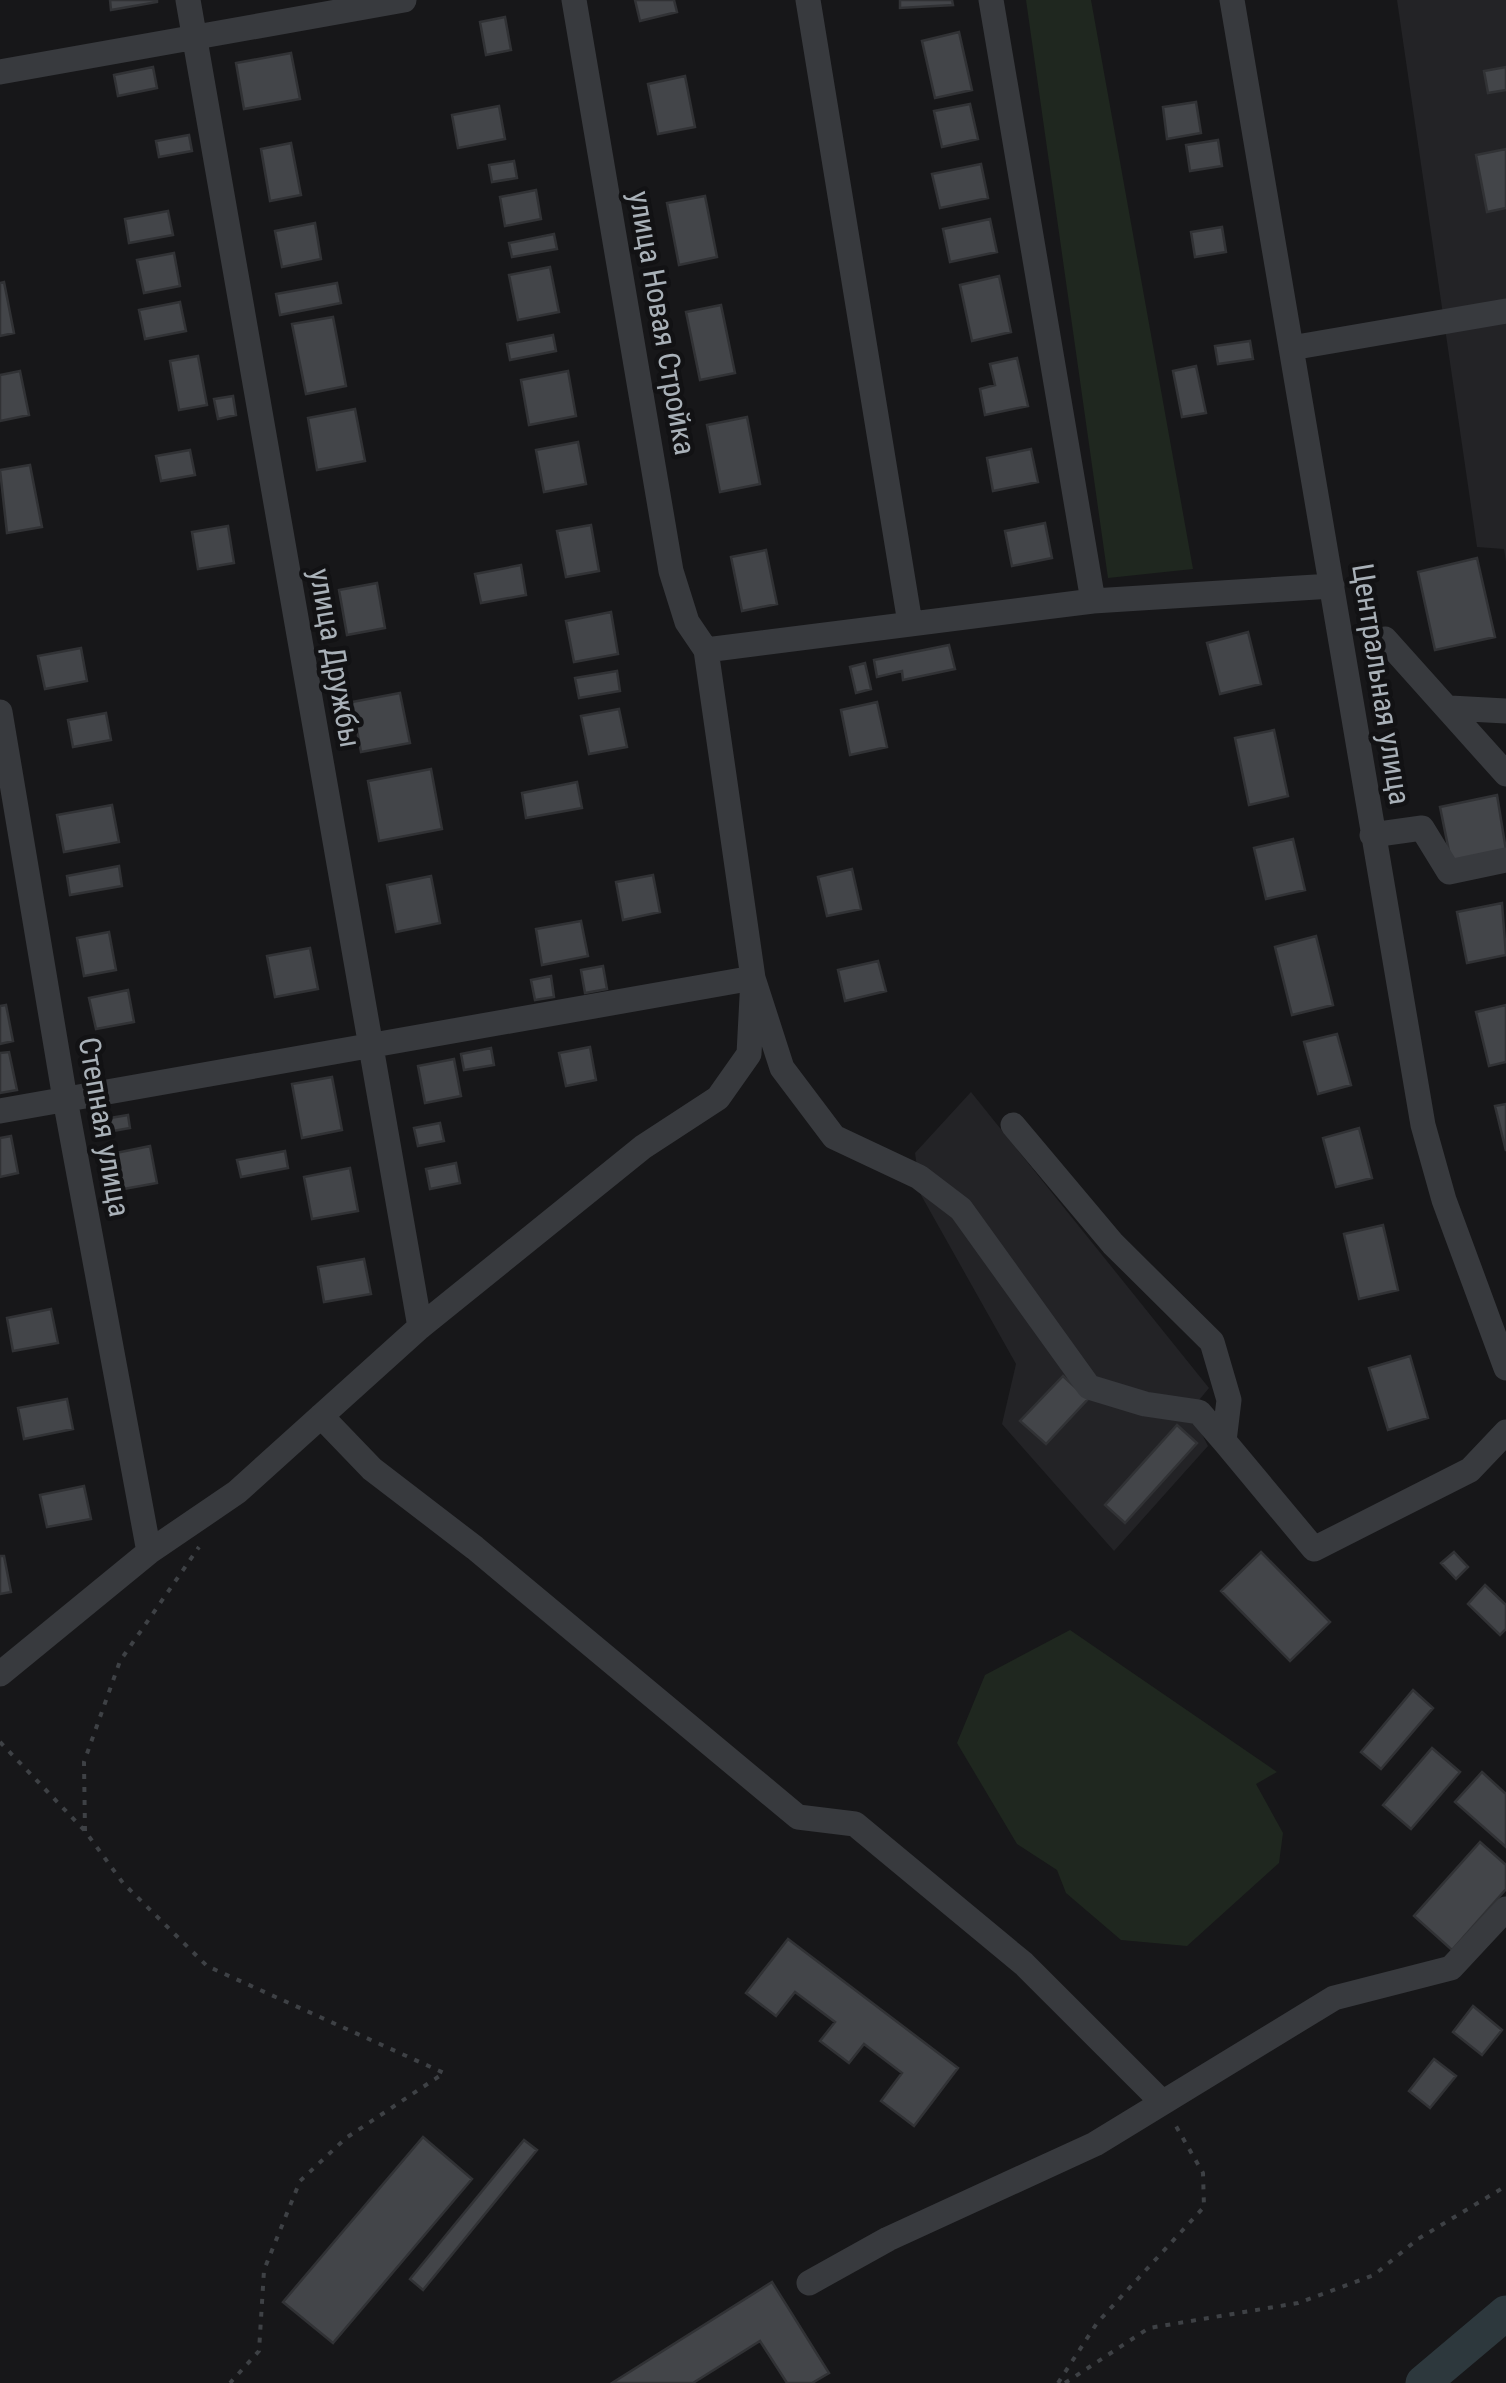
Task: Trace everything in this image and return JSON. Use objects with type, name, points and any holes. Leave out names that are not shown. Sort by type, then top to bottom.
[{"type":"street","name":"улица Дружбы","points":[[188,0],[420,1327]]},
{"type":"street","points":[[0,72],[404,0]]},
{"type":"street","name":"улица Новая Стройка","points":[[574,0],[672,571],[687,622],[706,650]]},
{"type":"street","points":[[808,0],[910,624]]},
{"type":"street","points":[[990,0],[1094,600]]},
{"type":"street","name":"Центральная улица","points":[[1232,0],[1422,1124],[1444,1200],[1505,1360]]},
{"type":"street","points":[[1291,348],[1506,311]]},
{"type":"street","points":[[1332,586],[1094,600],[706,650],[754,978],[782,1068],[834,1137],[920,1177],[961,1209],[1089,1388],[1145,1404],[1199,1412],[1314,1549],[1470,1470],[1506,1432]]},
{"type":"street","points":[[1385,639],[1506,774]]},
{"type":"street","points":[[1450,708],[1506,711]]},
{"type":"street","name":"Степная улица","points":[[0,712],[65,1099],[150,1552]]},
{"type":"street","points":[[1372,835],[1422,828],[1449,872],[1506,860]]},
{"type":"street","points":[[0,1110],[754,978]]},
{"type":"street","points":[[0,1674],[150,1552],[237,1492],[420,1327],[643,1147],[718,1098],[749,1054],[754,978]]},
{"type":"street","points":[[1013,1124],[1113,1244],[1212,1342],[1229,1400],[1224,1441]]},
{"type":"street","points":[[321,1416],[372,1469],[474,1548],[798,1817],[855,1824],[1024,1964],[1160,2100]]},
{"type":"street","points":[[809,2283],[888,2239],[1095,2144],[1160,2100],[1334,1998],[1451,1968],[1506,1909]]},
{"type":"path","points":[[84,1831],[84,1762],[120,1661],[205,1538]]},
{"type":"path","points":[[0,1742],[84,1831],[123,1883],[207,1966],[444,2073],[346,2138],[300,2180],[264,2270],[258,2351],[230,2383]]},
{"type":"path","points":[[1058,2383],[1097,2323],[1204,2207],[1204,2173],[1160,2100]]},
{"type":"path","points":[[1065,2383],[1149,2328],[1298,2303],[1374,2275],[1418,2239],[1506,2186]]},
{"type":"shaded area","points":[[1026,0],[1091,0],[1193,569],[1108,578]]},
{"type":"shaded area","points":[[1397,0],[1506,0],[1506,562],[1504,549],[1477,547]]},
{"type":"shaded area","points":[[971,1092],[1209,1388],[1190,1411],[1208,1446],[1114,1551],[1002,1424],[1016,1364],[921,1195],[915,1153]]},
{"type":"shaded area","points":[[1070,1630],[1277,1772],[1256,1784],[1283,1833],[1279,1863],[1187,1946],[1121,1940],[1066,1893],[1057,1870],[1017,1844],[957,1743],[985,1675]]},
{"type":"building","points":[[110,0],[157,0],[157,2],[111,10]]},
{"type":"building","points":[[635,0],[674,0],[677,12],[640,21]]},
{"type":"building","points":[[900,0],[952,0],[953,5],[900,8]]},
{"type":"building","points":[[505,17],[511,50],[486,55],[480,22]]},
{"type":"building","points":[[959,32],[972,90],[935,98],[922,41]]},
{"type":"building","points":[[291,53],[300,99],[244,109],[236,63]]},
{"type":"building","points":[[153,67],[157,88],[118,96],[114,75]]},
{"type":"building","points":[[1506,67],[1506,90],[1488,93],[1484,71]]},
{"type":"building","points":[[685,76],[695,127],[658,134],[648,84]]},
{"type":"building","points":[[1196,102],[1201,133],[1167,139],[1163,107]]},
{"type":"building","points":[[970,104],[978,139],[942,147],[934,111]]},
{"type":"building","points":[[499,106],[505,139],[458,148],[452,115]]},
{"type":"building","points":[[189,135],[192,151],[159,157],[156,141]]},
{"type":"building","points":[[1218,140],[1222,166],[1190,171],[1186,145]]},
{"type":"building","points":[[291,143],[301,195],[270,201],[261,149]]},
{"type":"building","points":[[1506,149],[1506,208],[1487,212],[1476,155]]},
{"type":"building","points":[[514,161],[517,178],[492,182],[489,165]]},
{"type":"building","points":[[981,164],[988,198],[940,208],[932,174]]},
{"type":"building","points":[[536,190],[541,219],[505,226],[500,197]]},
{"type":"building","points":[[705,196],[717,257],[679,265],[667,203]]},
{"type":"building","points":[[168,211],[173,235],[129,243],[125,219]]},
{"type":"building","points":[[990,219],[997,252],[950,262],[943,229]]},
{"type":"building","points":[[315,223],[321,259],[282,267],[275,231]]},
{"type":"building","points":[[1222,227],[1226,252],[1195,257],[1191,232]]},
{"type":"building","points":[[554,234],[557,249],[512,257],[509,243]]},
{"type":"building","points":[[174,253],[180,286],[144,293],[137,260]]},
{"type":"building","points":[[550,267],[559,312],[518,320],[509,275]]},
{"type":"building","points":[[999,276],[1011,332],[972,341],[960,285]]},
{"type":"building","points":[[4,282],[14,333],[0,336],[0,283]]},
{"type":"building","points":[[337,283],[341,303],[280,315],[276,294]]},
{"type":"building","points":[[180,302],[186,331],[145,339],[139,310]]},
{"type":"building","points":[[721,305],[735,373],[700,380],[686,312]]},
{"type":"building","points":[[333,317],[346,386],[306,394],[292,324]]},
{"type":"building","points":[[553,335],[556,351],[510,360],[507,344]]},
{"type":"building","points":[[1250,341],[1253,359],[1218,364],[1215,346]]},
{"type":"building","points":[[198,356],[207,405],[179,410],[170,361]]},
{"type":"building","points":[[1017,358],[1028,406],[985,415],[980,389],[995,385],[990,364]]},
{"type":"building","points":[[1196,366],[1206,413],[1182,417],[1173,371]]},
{"type":"building","points":[[20,371],[29,415],[0,421],[0,375]]},
{"type":"building","points":[[568,371],[576,416],[529,425],[521,380]]},
{"type":"building","points":[[233,396],[236,415],[218,419],[214,399]]},
{"type":"building","points":[[355,409],[365,461],[317,470],[308,418]]},
{"type":"building","points":[[747,417],[760,484],[720,492],[707,425]]},
{"type":"building","points":[[578,442],[586,484],[544,492],[536,450]]},
{"type":"building","points":[[1031,449],[1038,482],[993,491],[987,458]]},
{"type":"building","points":[[190,450],[195,475],[161,481],[156,456]]},
{"type":"building","points":[[30,465],[42,527],[7,533],[0,470]]},
{"type":"building","points":[[1045,523],[1052,558],[1012,566],[1005,531]]},
{"type":"building","points":[[591,525],[599,571],[566,577],[557,531]]},
{"type":"building","points":[[228,526],[234,563],[198,569],[192,532]]},
{"type":"building","points":[[766,550],[777,604],[742,611],[731,557]]},
{"type":"building","points":[[1477,558],[1495,637],[1435,650],[1418,572]]},
{"type":"building","points":[[521,565],[526,595],[481,603],[475,574]]},
{"type":"building","points":[[377,583],[385,628],[347,635],[339,590]]},
{"type":"building","points":[[611,612],[618,654],[574,662],[566,621]]},
{"type":"building","points":[[1248,632],[1261,684],[1220,694],[1207,643]]},
{"type":"building","points":[[949,645],[955,669],[903,680],[902,671],[877,677],[874,660]]},
{"type":"building","points":[[81,648],[87,681],[45,689],[38,656]]},
{"type":"building","points":[[865,663],[871,689],[856,693],[850,667]]},
{"type":"building","points":[[617,671],[620,691],[579,698],[575,678]]},
{"type":"building","points":[[400,693],[410,743],[361,752],[352,702]]},
{"type":"building","points":[[877,702],[887,747],[850,755],[841,710]]},
{"type":"building","points":[[619,709],[627,747],[589,754],[581,716]]},
{"type":"building","points":[[106,713],[111,740],[73,747],[68,720]]},
{"type":"building","points":[[1274,730],[1288,796],[1249,805],[1235,738]]},
{"type":"building","points":[[431,769],[442,829],[379,841],[368,781]]},
{"type":"building","points":[[577,782],[582,808],[526,818],[522,793]]},
{"type":"building","points":[[1497,795],[1506,850],[1451,861],[1440,807]]},
{"type":"building","points":[[112,805],[119,842],[64,852],[57,815]]},
{"type":"building","points":[[1293,839],[1305,890],[1266,899],[1254,848]]},
{"type":"building","points":[[119,866],[122,886],[70,895],[67,876]]},
{"type":"building","points":[[852,869],[861,909],[827,916],[818,877]]},
{"type":"building","points":[[653,875],[660,912],[623,920],[616,882]]},
{"type":"building","points":[[431,876],[440,923],[396,932],[387,885]]},
{"type":"building","points":[[1502,903],[1506,955],[1467,963],[1457,912]]},
{"type":"building","points":[[581,921],[588,956],[542,965],[536,929]]},
{"type":"building","points":[[109,932],[116,970],[84,976],[77,938]]},
{"type":"building","points":[[1316,936],[1333,1005],[1292,1015],[1275,947]]},
{"type":"building","points":[[310,948],[318,989],[275,997],[267,956]]},
{"type":"building","points":[[878,961],[886,991],[845,1001],[838,970]]},
{"type":"building","points":[[603,966],[607,989],[585,993],[581,970]]},
{"type":"building","points":[[551,976],[554,997],[535,1000],[531,980]]},
{"type":"building","points":[[128,990],[134,1022],[96,1029],[89,998]]},
{"type":"building","points":[[6,1005],[13,1041],[0,1044],[0,1006]]},
{"type":"building","points":[[1506,1005],[1506,1062],[1489,1066],[1476,1012]]},
{"type":"building","points":[[1337,1034],[1351,1085],[1318,1094],[1304,1042]]},
{"type":"building","points":[[590,1047],[596,1080],[566,1086],[559,1053]]},
{"type":"building","points":[[491,1048],[494,1065],[464,1070],[461,1054]]},
{"type":"building","points":[[9,1052],[17,1090],[0,1093],[0,1053]]},
{"type":"building","points":[[454,1059],[461,1096],[425,1103],[418,1066]]},
{"type":"building","points":[[332,1077],[342,1130],[302,1138],[292,1084]]},
{"type":"building","points":[[1506,1104],[1506,1151],[1495,1106]]},
{"type":"building","points":[[128,1115],[130,1128],[107,1132],[104,1119]]},
{"type":"building","points":[[440,1123],[444,1141],[418,1146],[414,1128]]},
{"type":"building","points":[[1359,1128],[1372,1178],[1336,1187],[1323,1138]]},
{"type":"building","points":[[11,1136],[18,1173],[0,1177],[0,1138]]},
{"type":"building","points":[[150,1146],[157,1183],[118,1190],[111,1154]]},
{"type":"building","points":[[285,1151],[288,1168],[241,1177],[237,1160]]},
{"type":"building","points":[[456,1163],[460,1183],[430,1189],[426,1169]]},
{"type":"building","points":[[350,1168],[358,1211],[312,1219],[304,1177]]},
{"type":"building","points":[[1383,1225],[1398,1290],[1359,1299],[1344,1234]]},
{"type":"building","points":[[364,1259],[371,1294],[324,1302],[318,1267]]},
{"type":"building","points":[[51,1309],[58,1343],[13,1351],[7,1318]]},
{"type":"building","points":[[1410,1356],[1428,1418],[1388,1430],[1369,1368]]},
{"type":"building","points":[[1063,1376],[1088,1399],[1046,1444],[1020,1421]]},
{"type":"building","points":[[67,1399],[73,1429],[24,1439],[18,1408]]},
{"type":"building","points":[[1177,1425],[1197,1443],[1125,1523],[1105,1505]]},
{"type":"building","points":[[84,1486],[91,1519],[47,1527],[40,1495]]},
{"type":"building","points":[[1261,1552],[1330,1622],[1290,1661],[1221,1591]]},
{"type":"building","points":[[1454,1552],[1468,1567],[1456,1579],[1441,1563]]},
{"type":"building","points":[[0,1556],[4,1556],[11,1592],[0,1594]]},
{"type":"building","points":[[1485,1585],[1506,1605],[1506,1629],[1500,1635],[1468,1604]]},
{"type":"building","points":[[1413,1690],[1433,1708],[1381,1769],[1361,1752]]},
{"type":"building","points":[[1432,1748],[1460,1772],[1411,1829],[1383,1805]]},
{"type":"building","points":[[1482,1772],[1506,1794],[1506,1847],[1455,1802]]},
{"type":"building","points":[[1480,1842],[1506,1865],[1506,1889],[1452,1950],[1414,1916]]},
{"type":"building","points":[[788,1939],[958,2068],[914,2126],[881,2101],[902,2073],[864,2044],[849,2063],[820,2041],[835,2022],[795,1992],[776,2016],[746,1993]]},
{"type":"building","points":[[1473,2006],[1502,2030],[1482,2055],[1453,2032]]},
{"type":"building","points":[[1434,2059],[1456,2076],[1430,2108],[1409,2091]]},
{"type":"building","points":[[423,2137],[472,2179],[333,2343],[283,2302]]},
{"type":"building","points":[[524,2140],[537,2150],[423,2290],[410,2279]]},
{"type":"building","points":[[772,2282],[829,2373],[812,2383],[787,2383],[760,2341],[693,2383],[612,2383]]},
{"type":"waterway","points":[[1423,2383],[1506,2313]]}]
